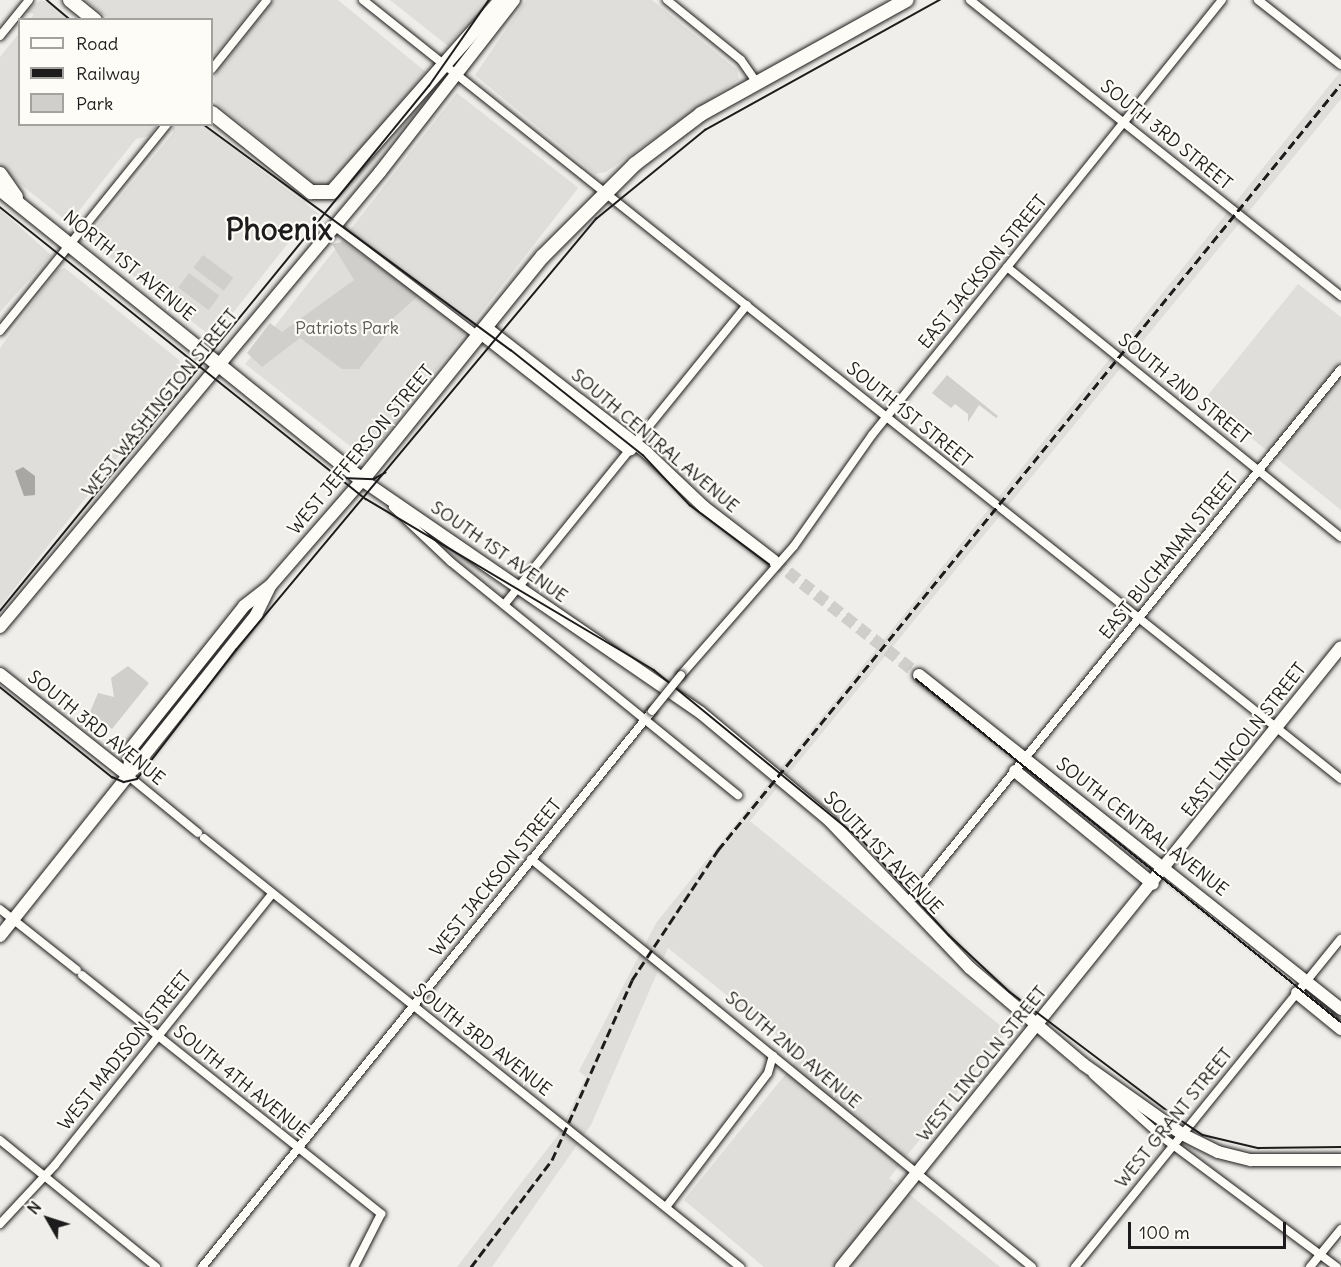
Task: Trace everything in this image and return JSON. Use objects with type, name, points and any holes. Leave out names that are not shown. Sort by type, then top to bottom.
[{"type":"main road","points":[[70,0],[92,18]]},
{"type":"main road","points":[[213,114],[311,192],[326,194],[341,184],[501,0]]},
{"type":"main road","name":"WEST WASHINGTON STREET","points":[[0,627],[219,360],[458,76],[514,0]]},
{"type":"main road","name":"WEST JEFFERSON STREET","points":[[0,936],[128,771],[256,615],[270,585],[362,480],[543,256],[604,193],[676,132],[757,82],[907,0]]},
{"type":"main road","name":"NORTH 1ST AVENUE","points":[[0,174],[17,199]]},
{"type":"main road","name":"NORTH 1ST AVENUE","points":[[0,189],[17,199],[219,360]]},
{"type":"main road","points":[[481,332],[561,389],[631,448]]},
{"type":"main road","name":"SOUTH 1ST AVENUE","points":[[219,360],[379,494],[519,587],[701,713],[796,790],[909,901],[970,968],[1083,1064]]},
{"type":"main road","name":"SOUTH CENTRAL AVENUE","points":[[631,448],[774,565]]},
{"type":"main road","name":"EAST LINCOLN STREET","points":[[1154,884],[1341,647]]},
{"type":"main road","name":"SOUTH 3RD AVENUE","points":[[0,675],[128,771]]},
{"type":"main road","name":"SOUTH CENTRAL AVENUE","points":[[919,675],[1021,764],[1166,868],[1301,988],[1341,1009]]},
{"type":"main road","points":[[1021,764],[1154,884]]},
{"type":"main road","name":"WEST LINCOLN STREET","points":[[841,1267],[1036,1024],[1154,884]]},
{"type":"main road","points":[[1301,988],[1341,1029]]},
{"type":"main road","points":[[1083,1064],[1182,1134],[1218,1152],[1251,1160],[1341,1160]]},
{"type":"street","points":[[0,36],[29,0]]},
{"type":"street","points":[[213,68],[267,0]]},
{"type":"street","name":"SOUTH 1ST STREET","points":[[363,0],[1138,620],[1341,779]]},
{"type":"street","points":[[667,0],[741,60],[757,82]]},
{"type":"street","name":"SOUTH 3RD STREET","points":[[970,0],[1341,296]]},
{"type":"street","name":"EAST JACKSON STREET","points":[[774,565],[887,418],[1222,0]]},
{"type":"street","points":[[1258,0],[1341,65]]},
{"type":"street","points":[[0,331],[165,126]]},
{"type":"street","points":[[333,225],[459,321],[481,332]]},
{"type":"street","name":"SOUTH 2ND STREET","points":[[1007,267],[1341,537]]},
{"type":"street","points":[[504,605],[747,305]]},
{"type":"street","name":"EAST BUCHANAN STREET","points":[[909,901],[1341,369]]},
{"type":"street","name":"SOUTH 1ST AVENUE","points":[[379,494],[504,605],[738,795]]},
{"type":"street","name":"WEST JACKSON STREET","points":[[202,1267],[531,859],[774,565]]},
{"type":"street","name":"SOUTH 3RD AVENUE","points":[[128,771],[201,836],[412,1008],[740,1267]]},
{"type":"street","name":"SOUTH 2ND AVENUE","points":[[531,859],[1032,1267]]},
{"type":"street","name":"WEST MADISON STREET","points":[[0,1224],[44,1175],[158,1037],[272,894]]},
{"type":"street","name":"SOUTH 4TH AVENUE","points":[[0,909],[381,1214],[354,1267]]},
{"type":"street","name":"WEST GRANT STREET","points":[[1076,1267],[1341,939]]},
{"type":"street","points":[[666,1207],[768,1073],[773,1056]]},
{"type":"street","name":"SOUTH 1ST AVENUE","points":[[1083,1064],[1108,1093],[1337,1267]]},
{"type":"street","points":[[0,1140],[156,1267]]},
{"type":"street","points":[[1310,1267],[1341,1229]]},
{"type":"shaded area","points":[[41,0],[68,18],[31,18],[34,14],[25,12]]},
{"type":"shaded area","points":[[85,0],[259,0],[213,57],[213,18],[108,18]]},
{"type":"shaded area","points":[[274,0],[338,0],[426,72],[329,187],[315,186],[213,100],[213,78]]},
{"type":"shaded area","points":[[390,0],[485,0],[448,46]]},
{"type":"shaded area","points":[[526,0],[652,0],[737,70],[739,79],[606,172],[595,174],[475,75]]},
{"type":"shaded area","points":[[18,34],[18,126],[157,126],[149,136],[136,139],[74,217],[82,219],[74,227],[0,168],[0,57]]},
{"type":"shaded area","points":[[1341,71],[1341,99],[750,821],[1007,1031],[889,1178],[1000,1267],[764,1267],[684,1200],[801,1055],[668,948],[591,1125],[492,1267],[457,1267],[558,1135],[586,1077],[579,1071],[656,923]]},
{"type":"shaded area","points":[[457,93],[578,188],[367,459],[245,364]]},
{"type":"shaded area","points":[[172,126],[204,126],[319,214],[289,242],[213,338],[86,239],[173,133]]},
{"type":"shaded area","points":[[0,209],[51,255],[0,312]]},
{"type":"shaded area","points":[[65,268],[179,360],[183,374],[0,607],[0,348],[57,270]]},
{"type":"shaded area","points":[[1298,284],[1341,317],[1341,510],[1204,400]]},
{"type":"shaded area","points":[[23,467],[35,476],[35,495],[24,496],[15,471]]},
{"type":"green space","name":"Patriots Park","points":[[343,242],[419,295],[388,323],[392,327],[359,369],[342,369],[300,338],[262,367],[247,353],[270,323],[282,332],[354,280],[332,244]]},
{"type":"green space","points":[[203,255],[233,278],[224,291],[193,268]]},
{"type":"green space","points":[[189,273],[219,296],[209,310],[178,287]]},
{"type":"green space","points":[[947,375],[998,416],[996,418],[979,405],[968,422],[968,414],[955,404],[951,408],[932,393]]},
{"type":"green space","points":[[128,666],[149,683],[112,729],[90,712],[98,693],[114,697],[111,678]]},
{"type":"tunnel","points":[[774,561],[919,675]]},
{"type":"tram line","points":[[47,0],[69,18]]},
{"type":"tram line","points":[[0,611],[429,86],[489,0]]},
{"type":"tram line","points":[[0,687],[112,777],[124,782],[137,779],[236,650],[596,219],[705,130],[940,0]]},
{"type":"tram line","points":[[206,126],[511,350],[643,455],[690,505],[769,564]]},
{"type":"tram line","points":[[0,207],[366,499],[654,670],[864,842],[949,935],[1010,992],[1176,1117],[1203,1135],[1258,1148],[1341,1147]]},
{"type":"tram line","points":[[342,478],[374,479],[385,473]]},
{"type":"tram line","points":[[916,679],[1341,1022]]},
{"type":"railway","points":[[471,1267],[552,1160],[632,980],[718,850],[1341,84]]},
{"type":"district","name":"Phoenix","points":[[279,229]]}]
